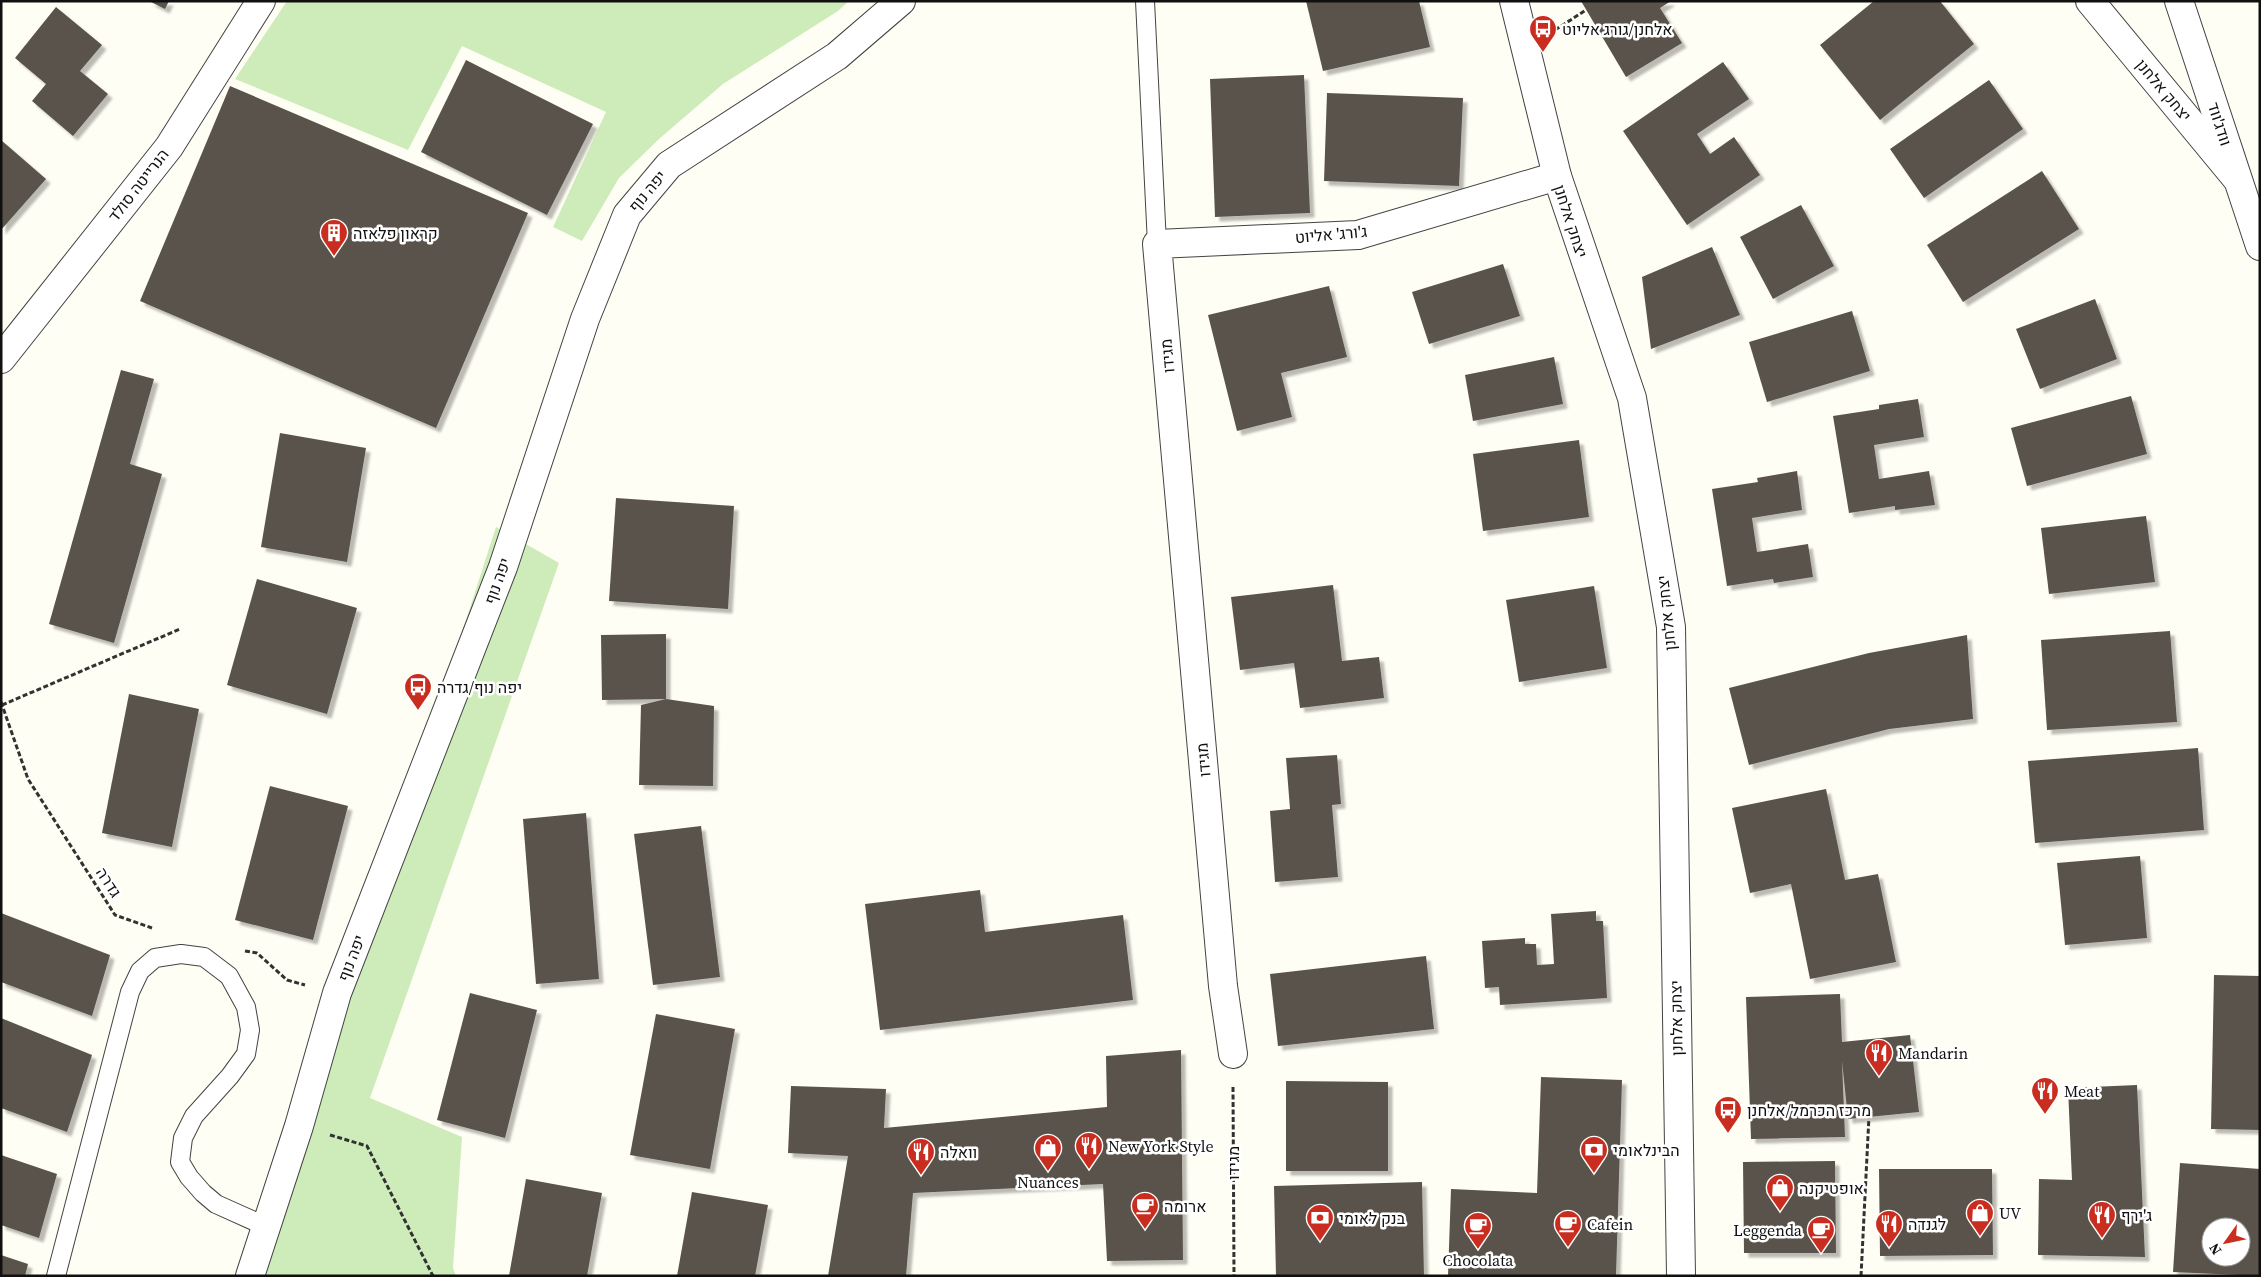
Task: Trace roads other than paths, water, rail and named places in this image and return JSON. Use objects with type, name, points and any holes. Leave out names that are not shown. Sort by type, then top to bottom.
[{"type":"street","name":"הנרייטה סולד","points":[[1,359],[169,147],[261,1]]},
{"type":"street","name":"יפה נוף","points":[[250,1276],[338,993],[503,567],[585,319],[627,214],[669,165],[837,56],[901,1]]},
{"type":"street","name":"יצחק אלחנן","points":[[1514,1],[1557,176],[1632,398],[1671,626],[1680,1276]]},
{"type":"street","name":"יצחק אלחנן","points":[[2090,1],[2238,179]]},
{"type":"street","name":"וודג'ווד","points":[[2179,1],[2260,246]]},
{"type":"street","name":"ג'ורג' אליוט","points":[[1157,244],[1358,235],[1557,176]]},
{"type":"street","name":"מגידו","points":[[1157,244],[1223,986],[1232,1054]]},
{"type":"lane","points":[[1146,1],[1157,244]]},
{"type":"lane","points":[[56,1276],[130,992],[140,971],[155,958],[181,954],[204,957],[230,976],[246,1007],[250,1030],[246,1054],[230,1076],[194,1116],[183,1138],[180,1162],[188,1177],[203,1194],[216,1204],[265,1226]]},
{"type":"place","name":"אלחנן/גורג אליוט","points":[[1543,53]]},
{"type":"place","name":"קראון פלאזה","points":[[334,257]]},
{"type":"place","name":"יפה נוף/גדרה","points":[[418,711]]},
{"type":"place","name":"Mandarin","points":[[1879,1077]]},
{"type":"place","name":"Meat","points":[[2045,1115]]},
{"type":"place","name":"מרכז הכרמל/אלחנן","points":[[1728,1134]]},
{"type":"place","name":"New York Style","points":[[1089,1170]]},
{"type":"place","name":"Nuances","points":[[1048,1172]]},
{"type":"place","name":"הבינלאומי","points":[[1594,1174]]},
{"type":"place","name":"וואלה","points":[[921,1176]]},
{"type":"place","name":"אופטיקנה","points":[[1780,1212]]},
{"type":"place","name":"ארומה","points":[[1145,1230]]},
{"type":"place","name":"UV","points":[[1980,1237]]},
{"type":"place","name":"ג'ירף","points":[[2102,1239]]},
{"type":"place","name":"בנק לאומי","points":[[1320,1242]]},
{"type":"place","name":"Cafein","points":[[1568,1248]]},
{"type":"place","name":"לגנדה","points":[[1889,1248]]},
{"type":"place","name":"Chocolata","points":[[1478,1250]]},
{"type":"place","name":"Leggenda","points":[[1821,1254]]}]
